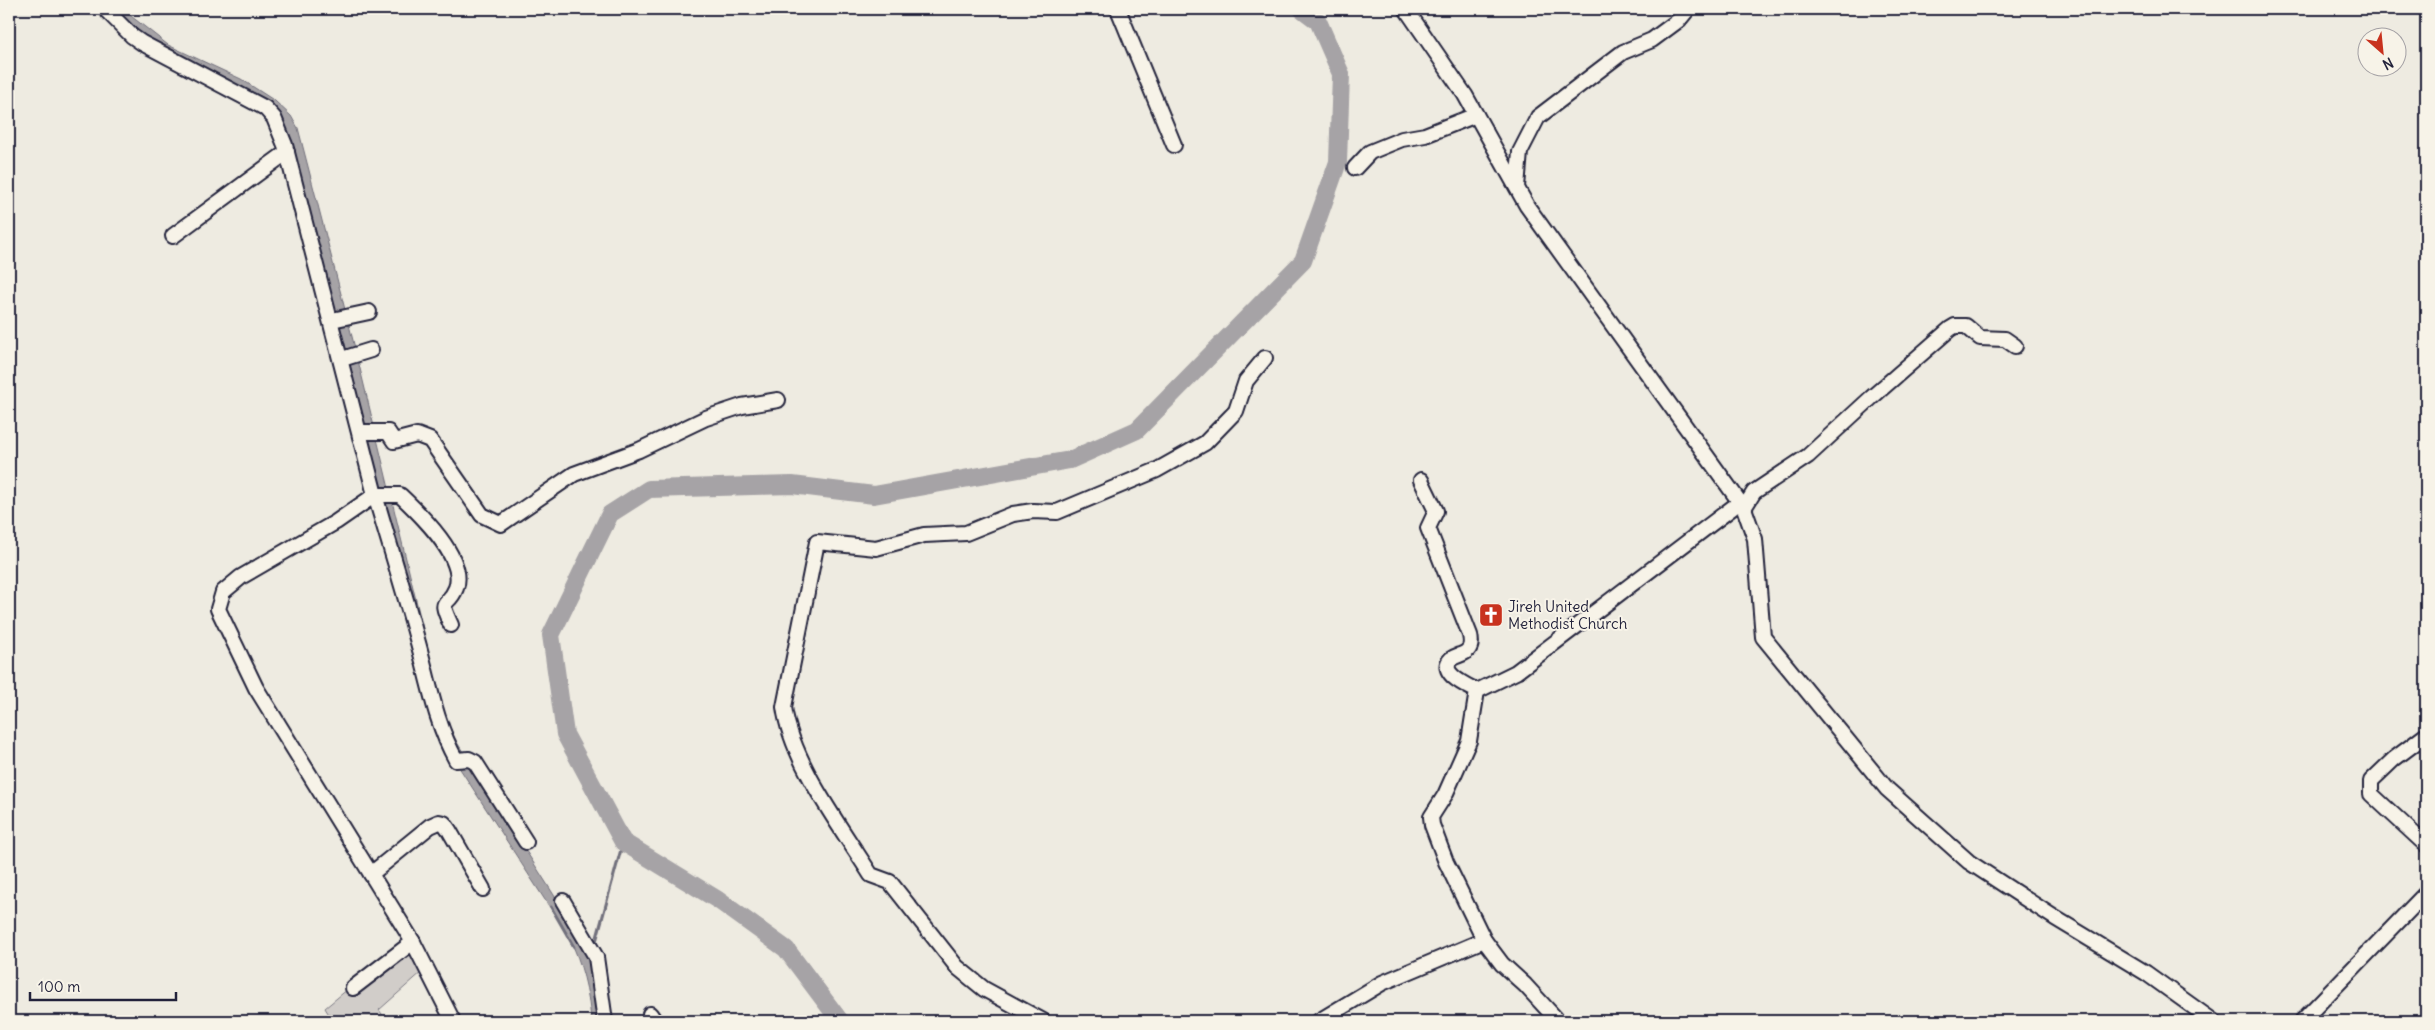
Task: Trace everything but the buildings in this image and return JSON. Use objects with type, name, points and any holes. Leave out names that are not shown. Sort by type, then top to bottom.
[{"type":"street","points":[[105,9],[132,36],[147,46],[266,108],[274,118],[287,152],[338,319],[439,724],[456,760],[475,762],[526,842]]},
{"type":"street","points":[[1118,9],[1174,145]]},
{"type":"street","points":[[1406,9],[1443,60],[1517,187],[1559,251],[1742,505],[1755,539],[1763,637],[1887,789],[1969,862],[2055,918],[2146,973],[2213,1021]]},
{"type":"street","points":[[1517,187],[1520,152],[1538,117],[1623,52],[1652,40],[1679,20],[1688,9]]},
{"type":"street","points":[[1354,168],[1370,152],[1402,139],[1425,136],[1476,115]]},
{"type":"street","points":[[173,236],[287,152]]},
{"type":"street","points":[[338,319],[368,312]]},
{"type":"street","points":[[1477,691],[1516,672],[1742,505],[1754,492],[1808,456],[1950,329],[1955,326],[1966,326],[1980,338],[2005,340],[2015,346]]},
{"type":"street","points":[[347,357],[371,350]]},
{"type":"street","points":[[1043,1021],[984,989],[957,967],[890,882],[871,875],[798,753],[787,726],[784,707],[817,542],[828,541],[876,548],[924,535],[966,533],[1013,514],[1033,511],[1058,512],[1157,470],[1205,443],[1236,411],[1246,380],[1265,358]]},
{"type":"street","points":[[365,431],[388,432],[394,441],[417,435],[430,440],[482,515],[501,524],[574,474],[638,450],[706,418],[742,406],[778,400]]},
{"type":"street","points":[[1421,480],[1436,511],[1428,528],[1470,635],[1468,652],[1453,657],[1448,662],[1448,667],[1452,677],[1477,691]]},
{"type":"street","points":[[451,625],[444,609],[445,603],[456,587],[456,569],[436,529],[400,496],[382,495],[240,577],[223,592],[218,608],[256,688],[413,942],[453,1021]]},
{"type":"street","points":[[1477,691],[1469,741],[1445,795],[1431,817],[1446,862],[1484,940],[1502,964],[1525,985],[1558,1021]]},
{"type":"street","points":[[2426,735],[2394,759],[2371,781],[2371,794],[2426,845]]},
{"type":"street","points":[[371,874],[430,826],[439,822],[444,823],[449,830],[483,889]]},
{"type":"street","points":[[2302,1021],[2426,894]]},
{"type":"street","points":[[563,900],[596,957],[605,1021]]},
{"type":"street","points":[[1320,1021],[1382,983],[1484,940]]},
{"type":"street","points":[[353,988],[413,942]]},
{"type":"shaded area","points":[[110,9],[122,9],[168,45],[241,79],[275,101],[291,116],[298,128],[356,352],[444,716],[458,744],[580,936],[591,960],[598,1021],[591,1021],[589,999],[584,978],[578,957],[569,937],[455,761],[433,722],[279,114],[155,47]]},
{"type":"shaded area","points":[[407,940],[423,971],[379,1010],[387,1021],[333,1021],[325,1008]]},
{"type":"waterway","points":[[840,1021],[786,949],[718,900],[623,842],[565,734],[551,635],[610,514],[649,489],[792,485],[874,495],[1070,460],[1137,430],[1303,261],[1338,162],[1341,74],[1318,21],[1302,9]]},
{"type":"waterway","points":[[595,945],[623,842]]},
{"type":"waterway","points":[[551,907],[574,947]]},
{"type":"place","name":"Jireh United Methodist Church","points":[[1491,615]]}]
